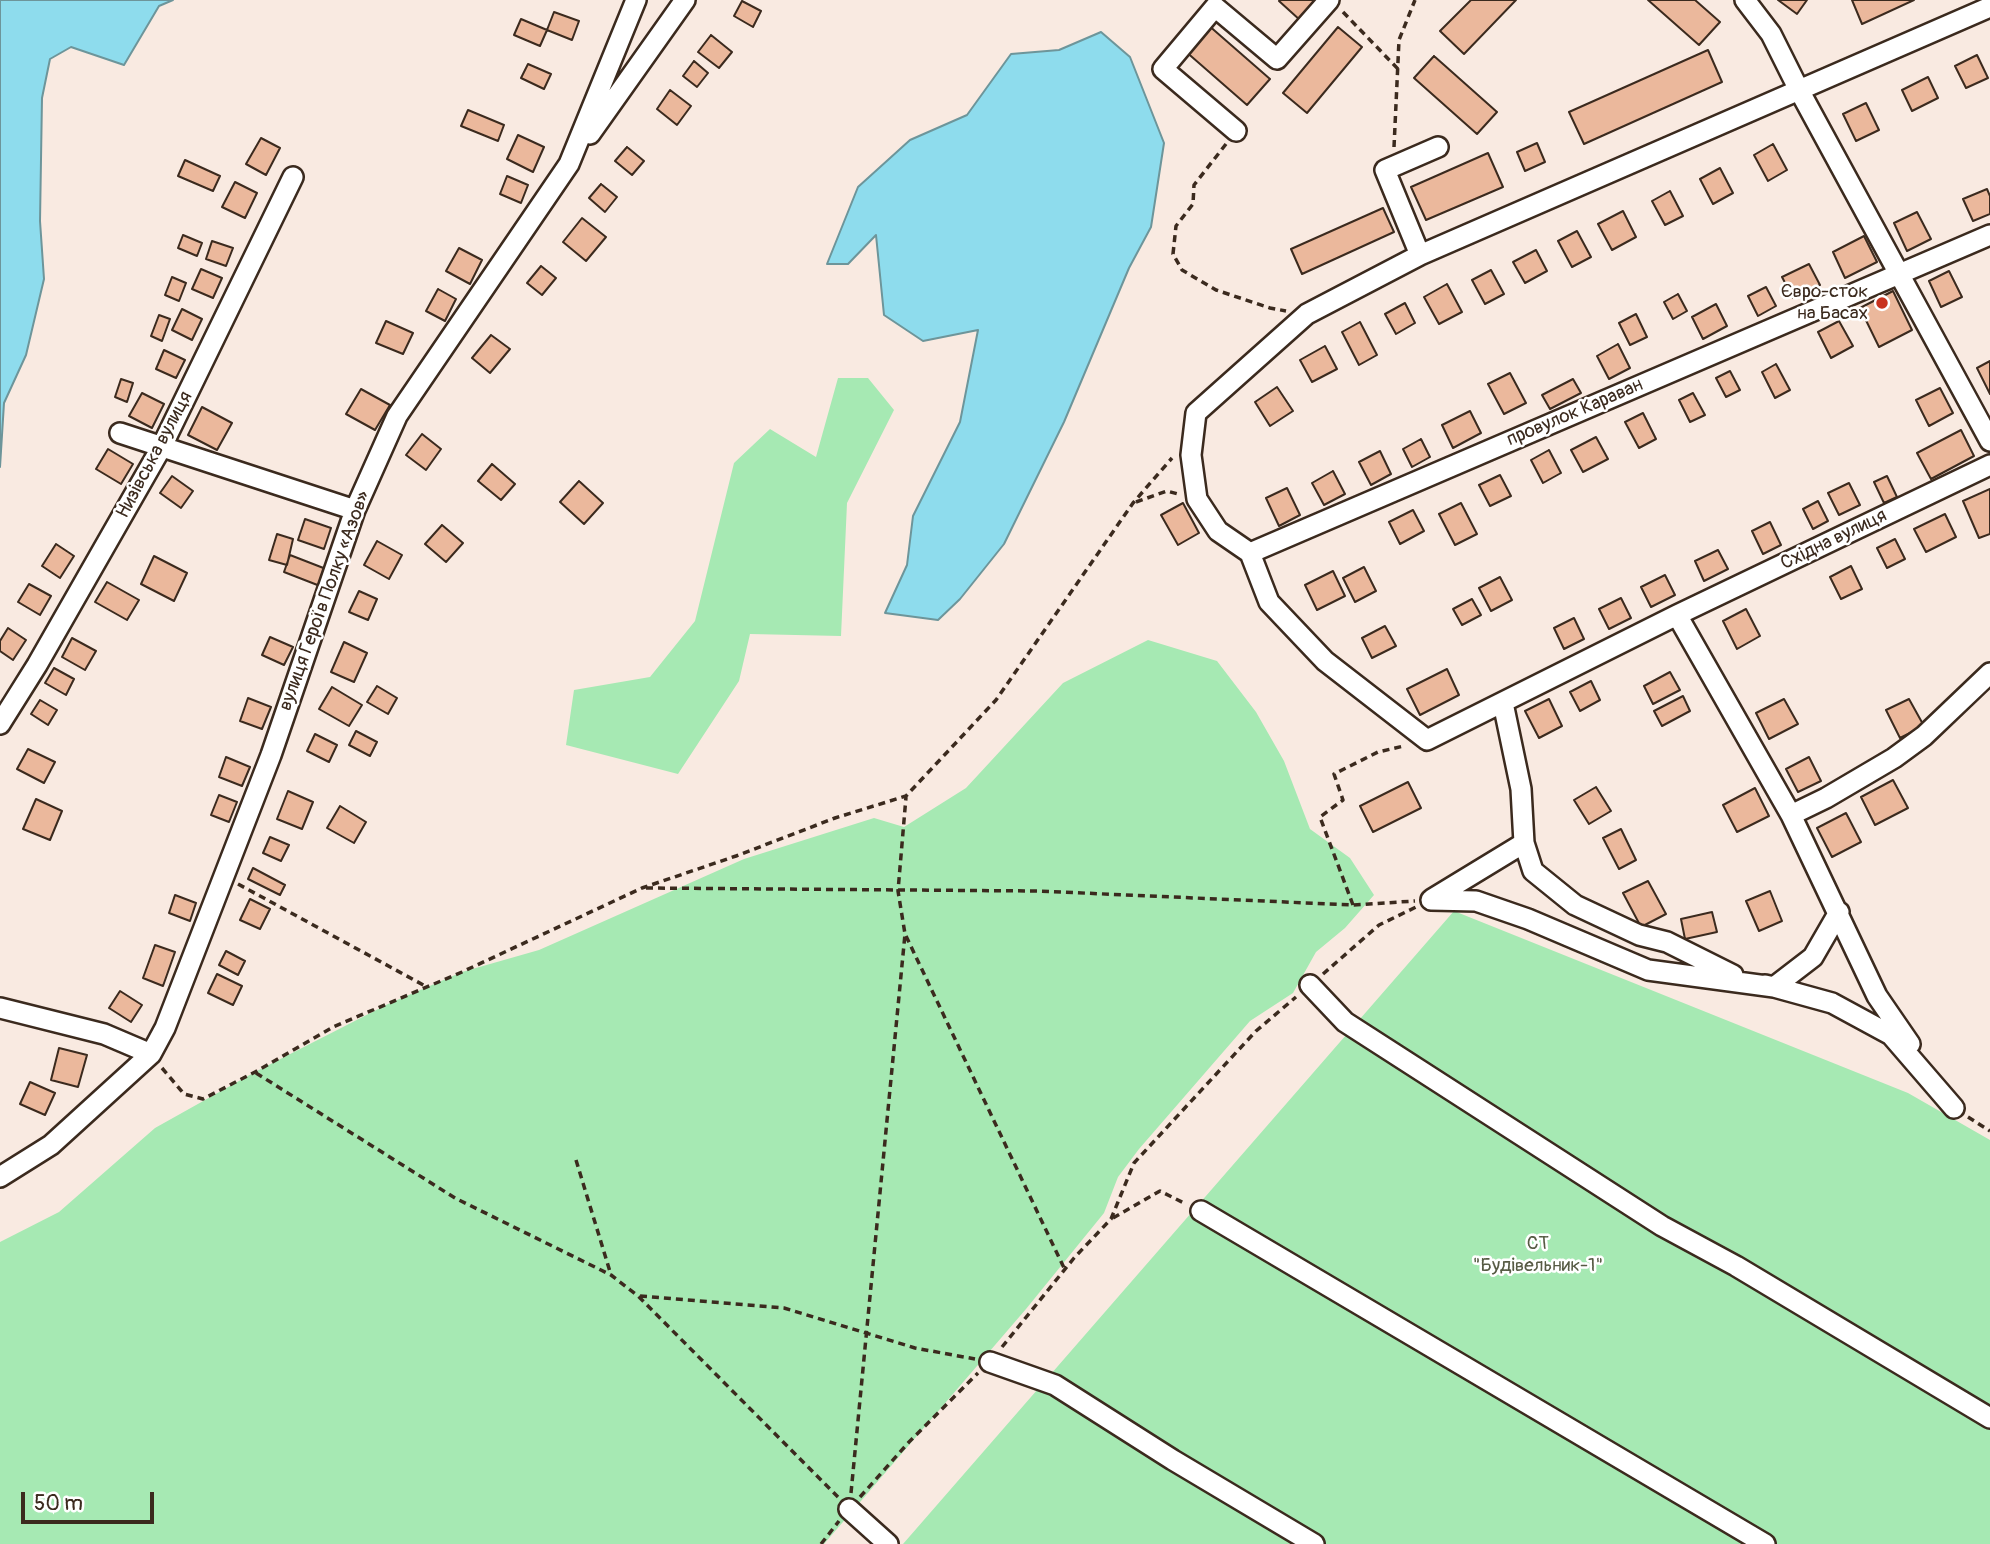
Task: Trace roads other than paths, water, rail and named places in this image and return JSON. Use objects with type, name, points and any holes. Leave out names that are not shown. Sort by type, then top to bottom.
[{"type":"street","name":"вулиця Героїв Полку «Азов»","points":[[0,1177],[51,1145],[151,1054],[165,1028],[271,755],[355,510],[397,416],[569,164],[636,0]]},
{"type":"street","points":[[569,164],[685,0]]},
{"type":"street","points":[[1745,0],[1771,34],[1990,441]]},
{"type":"street","points":[[1236,131],[1163,69],[1210,4],[1277,59],[1335,5]]},
{"type":"street","points":[[1250,553],[1218,531],[1197,499],[1191,455],[1196,413],[1307,314],[1420,255],[1990,7]]},
{"type":"street","points":[[1420,255],[1385,170],[1438,147]]},
{"type":"street","name":"Низівська вулиця","points":[[0,724],[37,665],[161,448],[293,177]]},
{"type":"street","name":"провулок Караван","points":[[1250,553],[1990,235]]},
{"type":"street","points":[[121,433],[355,510]]},
{"type":"street","name":"Східна вулиця","points":[[1250,553],[1269,602],[1325,662],[1427,740],[1677,615],[1990,465]]},
{"type":"street","points":[[1503,703],[1521,789],[1524,843],[1533,871],[1575,905],[1639,935],[1667,942],[1723,972],[1832,1003],[1891,1035],[1954,1108],[1877,996],[1791,815],[1677,615]]},
{"type":"street","points":[[1791,815],[1894,758],[1924,736],[1990,673]]},
{"type":"street","points":[[1524,843],[1431,900],[1476,901],[1528,919],[1648,970],[1774,987],[1814,957],[1839,912]]},
{"type":"street","points":[[1310,985],[1345,1022],[1662,1226],[1737,1266],[1990,1418]]},
{"type":"street","points":[[0,1008],[104,1034],[151,1054]]},
{"type":"street","points":[[1201,1211],[1765,1544]]},
{"type":"street","points":[[990,1362],[1055,1384],[1173,1460],[1314,1544]]},
{"type":"street","points":[[849,1509],[888,1544]]},
{"type":"water","points":[[0,0],[173,0],[159,6],[124,65],[71,47],[50,59],[42,98],[40,221],[44,279],[26,355],[4,403],[0,467]]},
{"type":"water","points":[[1101,32],[1130,57],[1164,143],[1151,227],[1129,268],[1064,422],[1004,544],[960,599],[938,620],[885,613],[907,565],[913,516],[960,422],[978,330],[923,341],[884,315],[876,235],[848,264],[827,264],[858,187],[910,140],[967,115],[1011,54],[1059,50]]},
{"type":"place","name":"Євро-сток на Басах","points":[[1882,303]]},
{"type":"park label","name":"СТ \"Будівельник-1\"","points":[[1538,1255]]}]
